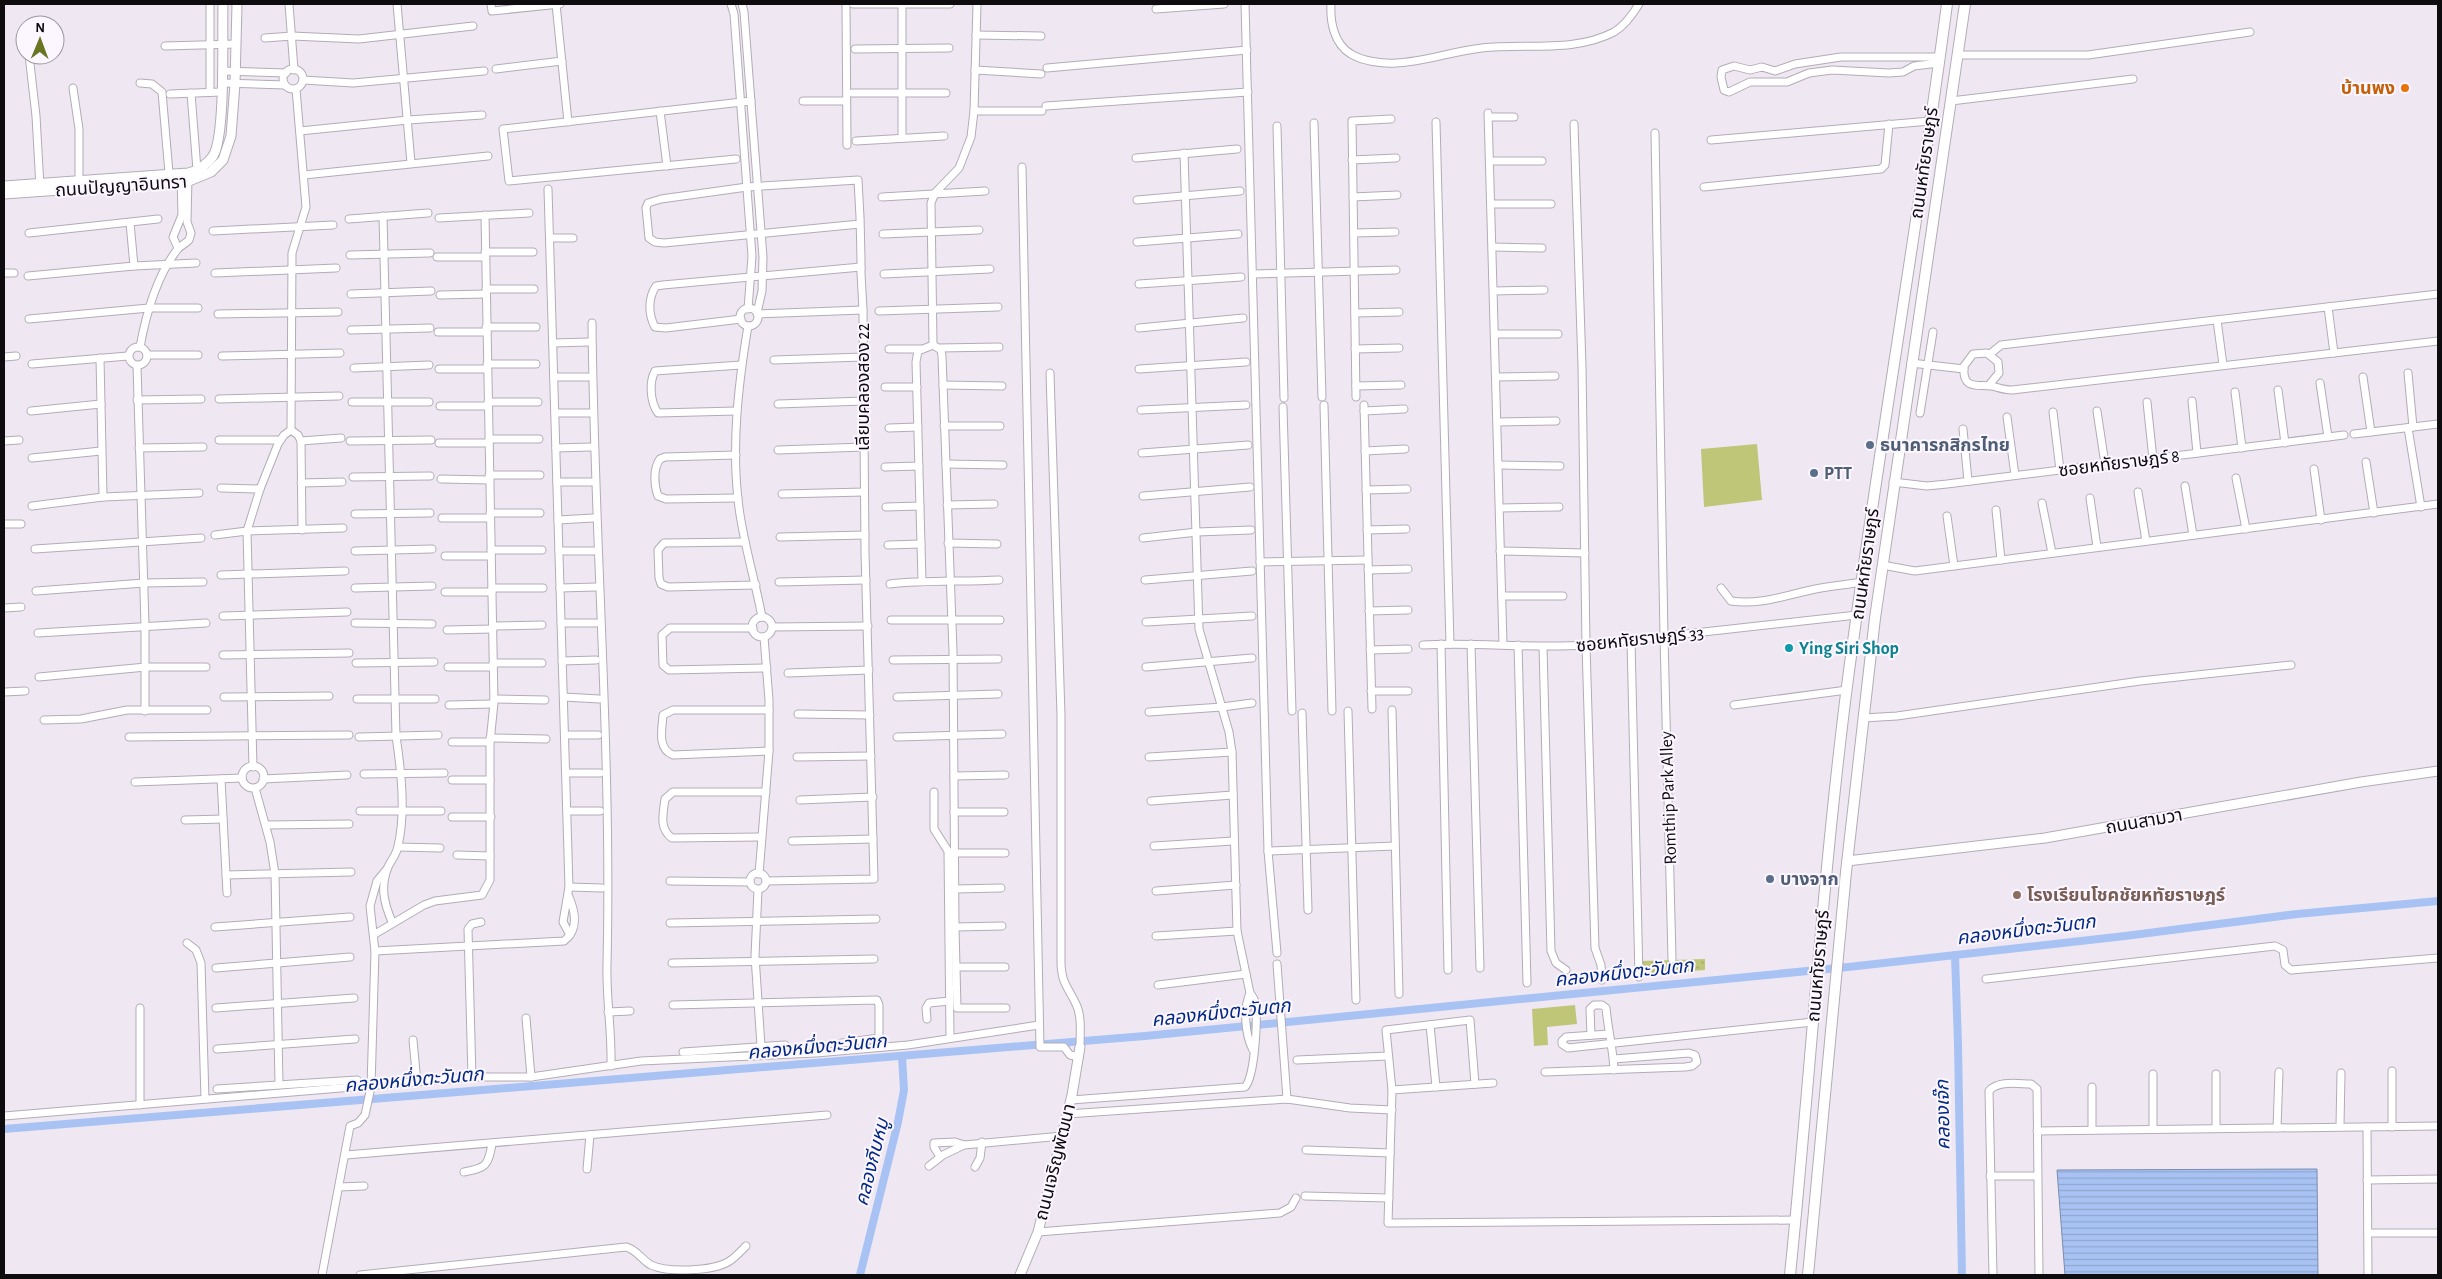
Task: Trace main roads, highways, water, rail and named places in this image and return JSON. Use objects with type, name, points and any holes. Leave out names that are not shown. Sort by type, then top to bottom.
[{"type":"main road","name":"ถนนหทัยราษฎร์","points":[[1790,1275],[1813,1022],[1814,990],[1847,690],[1947,4]]},
{"type":"main road","name":"ถนนหทัยราษฎร์","points":[[1808,1275],[1848,861],[1874,618],[1965,4]]},
{"type":"main road","points":[[1865,561],[1882,564]]},
{"type":"main road","points":[[1857,615],[1874,618]]},
{"type":"water","points":[[2317,1169],[2318,1275],[2065,1275],[2057,1170]]},
{"type":"waterway","name":"คลองหนึ่งตะวันตก","points":[[4,1129],[1145,1036],[1848,967],[2125,936],[2297,914],[2438,901]]},
{"type":"waterway","name":"คลองเจ๊ก","points":[[1955,955],[1962,1275]]},
{"type":"waterway","name":"คลองกีบหมู","points":[[860,1275],[898,1122],[904,1090],[902,1056]]},
{"type":"place","name":"บ้านพง","points":[[2405,88]]},
{"type":"place","name":"ธนาคารกสิกรไทย","points":[[1870,445]]},
{"type":"place","name":"PTT","points":[[1814,473]]},
{"type":"place","name":"Ying Siri Shop","points":[[1789,648]]},
{"type":"place","name":"บางจาก","points":[[1770,879]]},
{"type":"place","name":"โรงเรียนโชคชัยหทัยราษฎร์","points":[[2017,895]]}]
